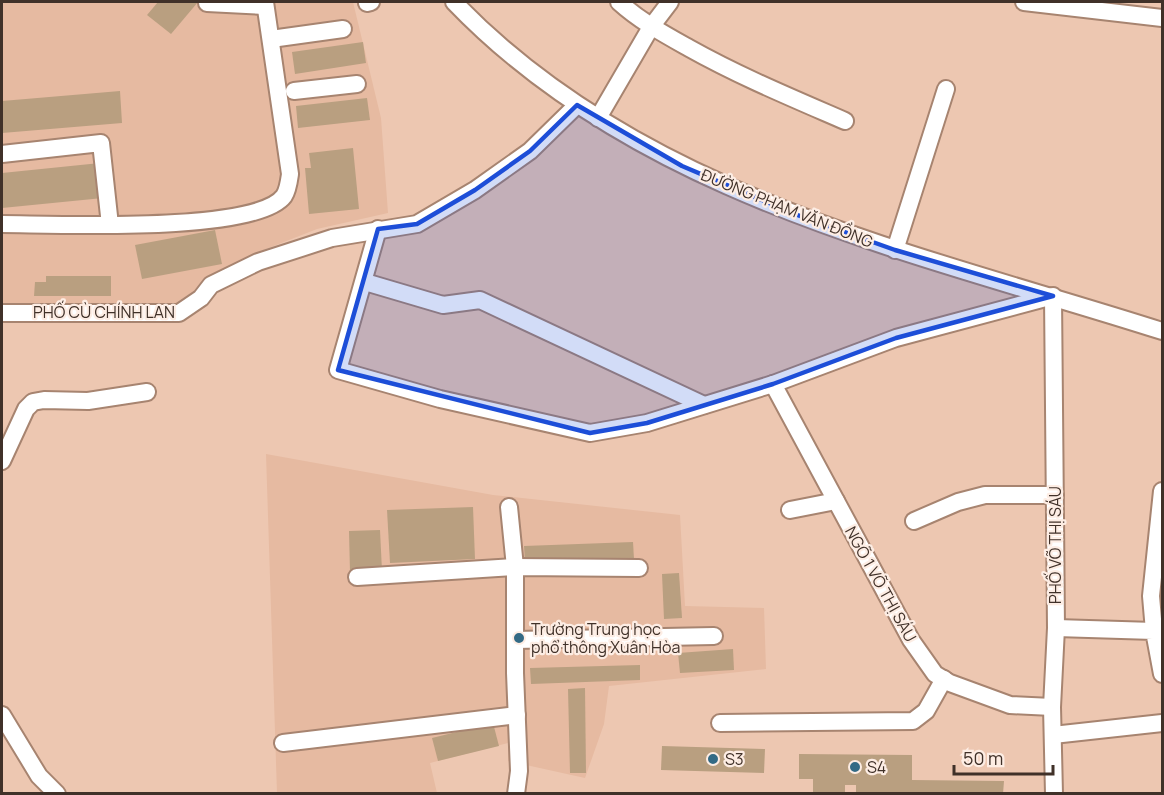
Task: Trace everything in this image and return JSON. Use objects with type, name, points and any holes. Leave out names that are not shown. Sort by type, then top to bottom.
[{"type":"street","name":"ĐƯỜNG PHẠM VĂN ĐỒNG","points":[[454,2],[492,39],[577,105],[682,166],[800,216],[895,250],[1053,296],[1162,331]]},
{"type":"street","points":[[619,2],[651,27],[752,81],[845,121]]},
{"type":"street","points":[[598,118],[651,27],[670,2]]},
{"type":"street","points":[[1024,2],[1162,18]]},
{"type":"street","points":[[2,224],[110,225],[215,220],[262,209],[284,196],[290,174],[265,4],[207,3]]},
{"type":"street","points":[[270,39],[343,29]]},
{"type":"street","points":[[294,91],[357,84]]},
{"type":"street","points":[[554,88],[563,118]]},
{"type":"street","points":[[895,250],[946,90]]},
{"type":"street","name":"PHỐ CÙ CHÍNH LAN","points":[[2,313],[179,313],[201,298],[211,285],[258,262],[332,238],[417,224],[475,190],[530,151],[577,105]]},
{"type":"street","points":[[2,154],[101,143],[110,225]]},
{"type":"street","points":[[378,229],[338,370],[440,399],[590,433],[647,423],[773,384],[896,338],[1053,296]]},
{"type":"street","points":[[364,282],[443,305],[480,300],[704,405]]},
{"type":"street","name":"PHỐ VÕ THỊ SÁU","points":[[1053,296],[1056,628],[1052,707],[1054,794]]},
{"type":"street","name":"NGÕ 1 VÕ THỊ SÁU","points":[[773,384],[911,640],[935,674],[1010,705],[1052,707]]},
{"type":"street","points":[[2,461],[26,409],[33,402],[88,401],[147,392]]},
{"type":"street","points":[[1162,491],[1151,596],[1158,629],[1162,674]]},
{"type":"street","points":[[914,521],[958,502],[985,495],[1054,495]]},
{"type":"street","points":[[790,510],[836,501]]},
{"type":"street","points":[[509,507],[514,567],[519,771],[516,794]]},
{"type":"street","points":[[357,577],[514,567],[639,568]]},
{"type":"street","points":[[1056,628],[1158,629]]},
{"type":"street","points":[[515,640],[714,636]]},
{"type":"street","points":[[720,723],[913,721],[926,711],[944,679]]},
{"type":"street","points":[[283,743],[517,715]]},
{"type":"street","points":[[2,716],[39,776],[57,794]]},
{"type":"street","points":[[1053,735],[1162,723]]},
{"type":"highlighted area","points":[[577,105],[682,166],[800,216],[895,250],[1053,296],[896,338],[773,384],[647,423],[590,433],[338,370],[378,229],[417,224],[475,190],[530,151]]},
{"type":"shaded area","points":[[2,2],[353,2],[381,118],[388,213],[317,229],[261,251],[215,275],[179,307],[2,307]]},
{"type":"shaded area","name":"Trường Trung học phổ thông Xuân Hòa","points":[[266,454],[493,495],[680,515],[685,606],[764,608],[766,669],[609,686],[604,724],[585,778],[508,761],[508,743],[430,763],[437,793],[277,793]]},
{"type":"building","points":[[158,2],[198,2],[171,34],[147,15]]},
{"type":"building","points":[[363,42],[366,63],[295,74],[292,52]]},
{"type":"building","points":[[120,91],[122,123],[2,133],[2,101]]},
{"type":"building","points":[[367,98],[370,120],[298,128],[296,106]]},
{"type":"building","points":[[353,148],[359,209],[309,214],[305,168],[311,168],[309,153]]},
{"type":"building","points":[[100,163],[103,198],[2,208],[2,173]]},
{"type":"building","points":[[215,230],[222,264],[142,279],[135,245]]},
{"type":"building","points":[[46,276],[111,276],[111,296],[34,296],[35,282],[46,282]]},
{"type":"building","points":[[473,507],[475,559],[390,563],[387,510]]},
{"type":"building","points":[[380,530],[382,571],[350,572],[349,531]]},
{"type":"building","points":[[633,542],[634,559],[525,563],[524,546]]},
{"type":"building","points":[[679,573],[682,618],[664,619],[662,574]]},
{"type":"building","points":[[733,649],[734,670],[680,673],[678,653]]},
{"type":"building","points":[[640,665],[640,680],[531,684],[530,668]]},
{"type":"building","points":[[585,688],[586,773],[570,773],[568,689]]},
{"type":"building","points":[[493,723],[499,746],[438,761],[432,738]]},
{"type":"building","name":"S3","points":[[662,746],[765,749],[764,773],[661,770]]},
{"type":"building","name":"S4","points":[[799,754],[912,755],[912,780],[1004,781],[1003,794],[856,794],[856,785],[845,785],[845,794],[813,794],[813,779],[799,779]]},
{"type":"place","name":"Trường Trung học phổ thông Xuân Hòa","points":[[519,638]]},
{"type":"place","name":"S3","points":[[713,759]]},
{"type":"place","name":"S4","points":[[855,767]]}]
